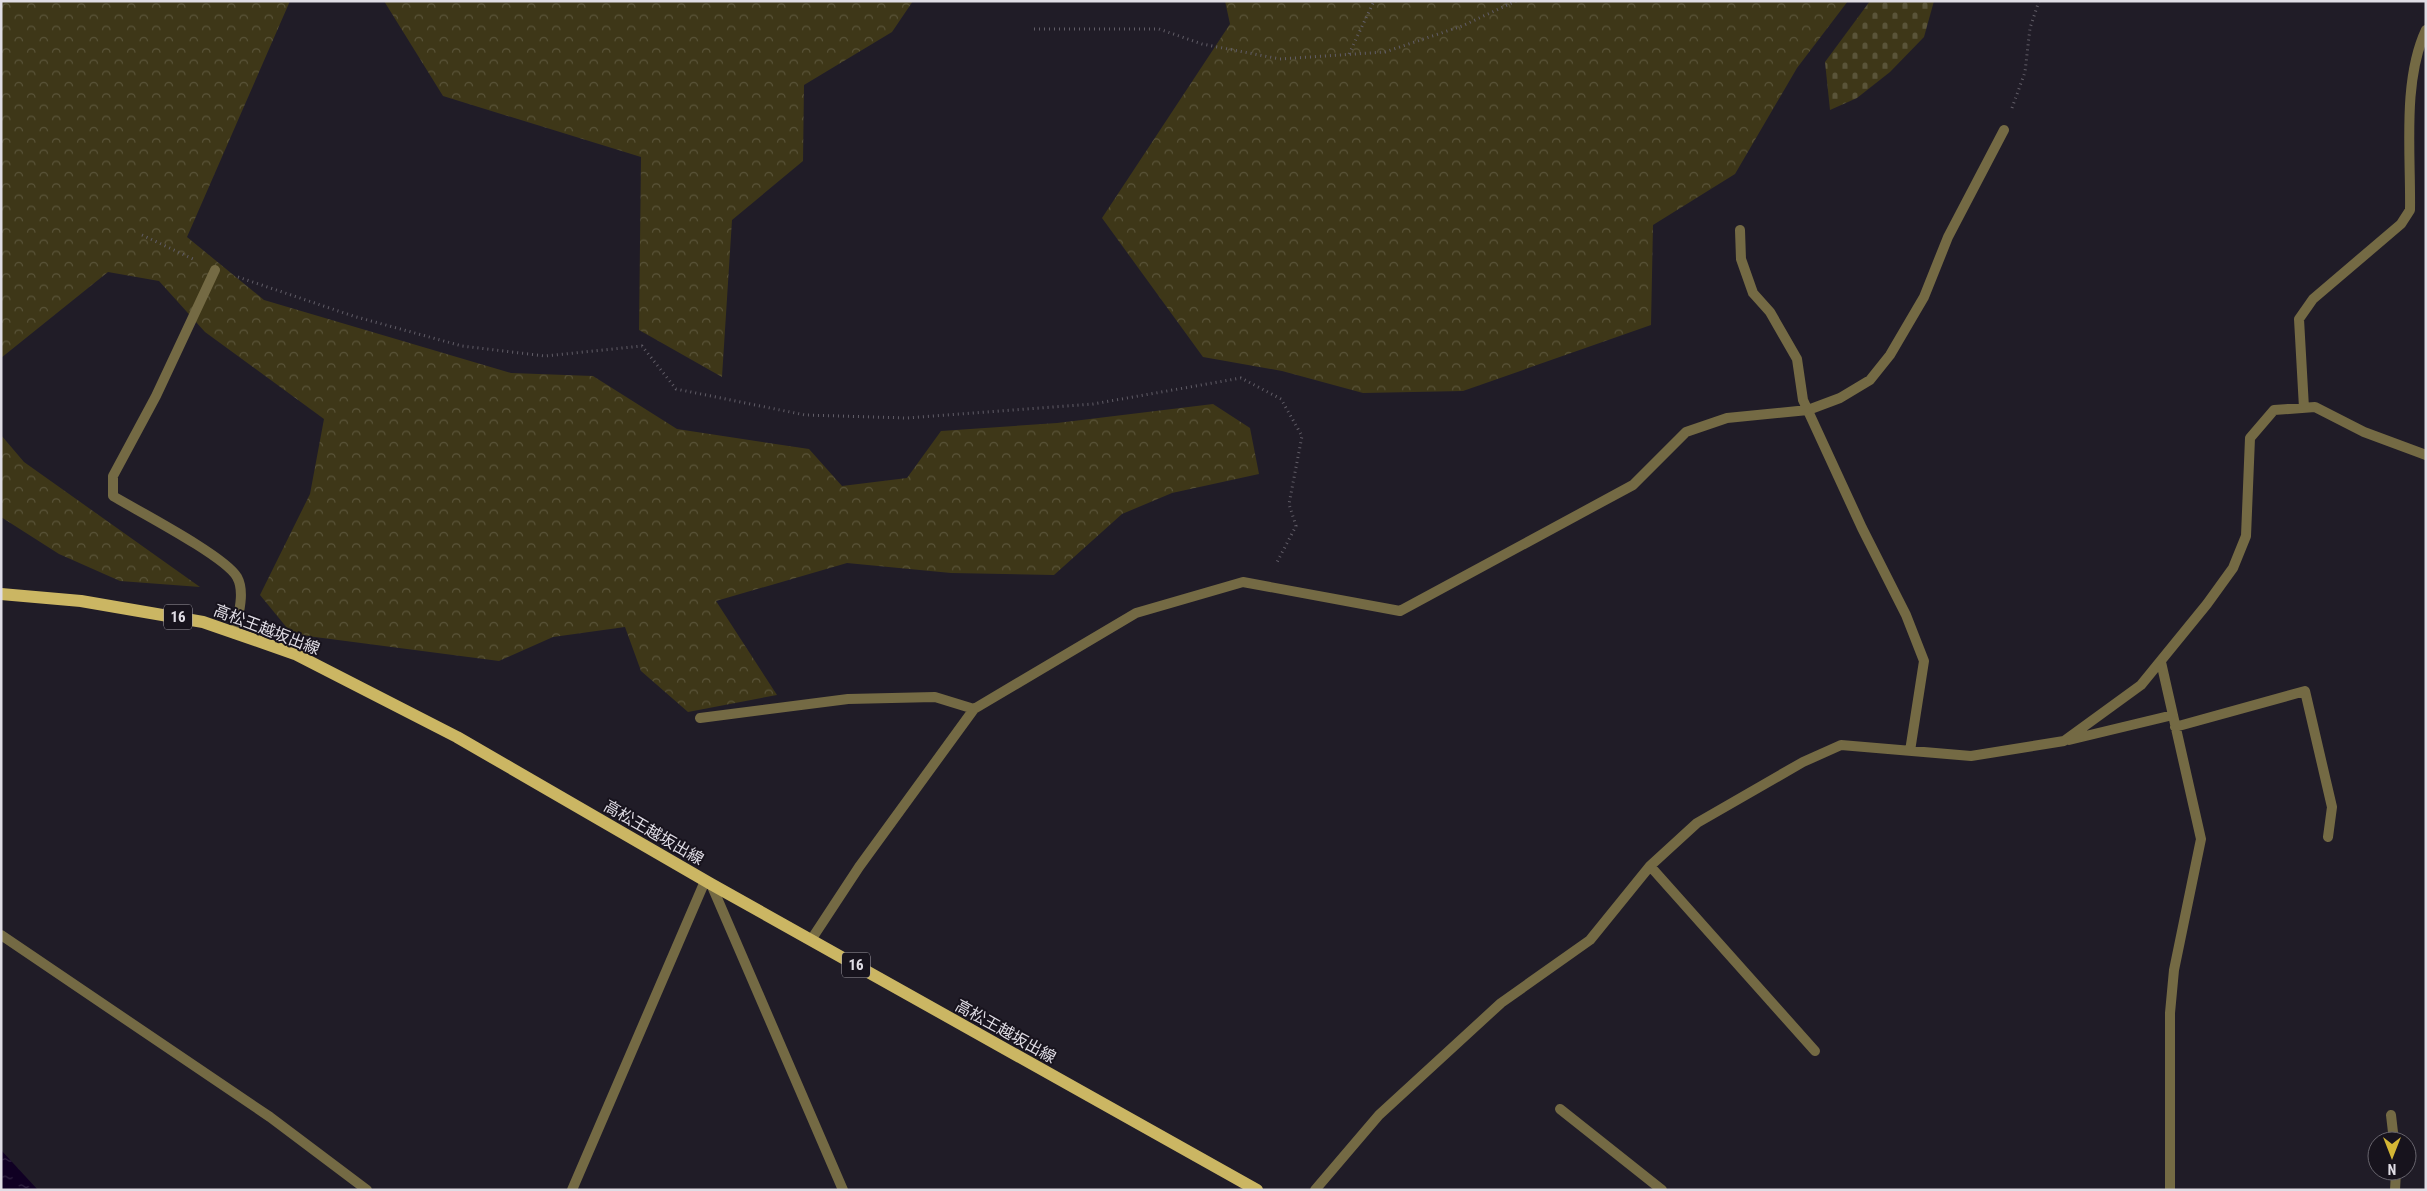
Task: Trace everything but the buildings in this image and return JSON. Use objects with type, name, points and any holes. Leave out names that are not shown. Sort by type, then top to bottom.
[{"type":"main road","name":"高松王越坂出線","points":[[1,594],[81,601],[203,622],[295,654],[457,737],[708,882],[1257,1190]]},
{"type":"street","points":[[2304,408],[2299,319],[2313,299],[2401,224],[2410,210],[2411,92],[2420,41],[2426,30]]},
{"type":"street","points":[[811,940],[859,867],[974,708],[1136,613],[1243,582],[1400,611],[1633,485],[1686,432],[1727,418],[1808,410],[1840,398],[1870,380],[1890,355],[1924,297],[1948,237],[2004,130]]},
{"type":"street","points":[[1740,230],[1741,259],[1753,293],[1770,312],[1797,359],[1803,400],[1862,528],[1906,615],[1924,661],[1910,751]]},
{"type":"street","points":[[215,270],[156,396],[113,476],[113,496],[220,560],[238,578],[241,595],[235,634]]},
{"type":"street","points":[[2064,741],[2141,685],[2161,662],[2233,568],[2246,536],[2250,438],[2274,410],[2315,407],[2364,432],[2426,455]]},
{"type":"street","points":[[2161,662],[2201,840],[2174,970],[2170,1013],[2170,1190]]},
{"type":"street","points":[[2175,728],[2305,691],[2332,807],[2328,837]]},
{"type":"street","points":[[700,718],[848,699],[934,697],[974,708]]},
{"type":"street","points":[[1315,1190],[1379,1115],[1501,1003],[1590,940],[1650,866],[1697,823],[1803,762],[1841,745],[1971,756],[2064,741],[2173,715]]},
{"type":"street","points":[[1650,866],[1815,1051]]},
{"type":"street","points":[[572,1190],[708,882]]},
{"type":"street","points":[[708,882],[843,1190]]},
{"type":"street","points":[[1,934],[270,1117],[367,1190]]},
{"type":"street","points":[[1560,1109],[1662,1190]]},
{"type":"street","points":[[2392,1115],[2393,1131]]},
{"type":"path","points":[[1349,54],[1374,1]]},
{"type":"path","points":[[1034,28],[1159,28],[1202,44],[1280,58],[1385,52],[1462,26],[1516,1]]},
{"type":"path","points":[[2004,130],[2025,72],[2030,28],[2039,1]]},
{"type":"path","points":[[142,235],[215,270],[353,316],[462,346],[545,356],[642,346],[676,389],[805,415],[907,418],[1093,404],[1241,378],[1281,399],[1302,436],[1289,504],[1296,526],[1265,586]]},
{"type":"green space","points":[[1,1],[290,1],[187,237],[264,300],[511,373],[593,376],[677,429],[809,449],[842,486],[907,478],[941,431],[1057,423],[1213,404],[1250,428],[1259,474],[1172,493],[1122,514],[1054,575],[951,573],[847,563],[716,601],[777,695],[688,712],[641,671],[625,627],[553,637],[499,661],[292,634],[260,595],[310,494],[324,419],[205,332],[159,281],[108,272],[1,358]]},
{"type":"green space","points":[[384,1],[913,1],[892,32],[804,85],[803,161],[732,220],[722,377],[639,330],[641,157],[443,96]]},
{"type":"green space","points":[[1225,1],[1848,1],[1797,68],[1735,174],[1653,225],[1651,325],[1463,391],[1363,393],[1282,371],[1203,357],[1102,218],[1230,24]]},
{"type":"green space","points":[[1870,1],[1934,1],[1924,37],[1890,72],[1857,98],[1830,110],[1825,62]]},
{"type":"green space","points":[[1,435],[24,462],[200,587],[120,581],[59,554],[1,517]]},
{"type":"water","points":[[1,1150],[38,1190],[1,1190]]}]
